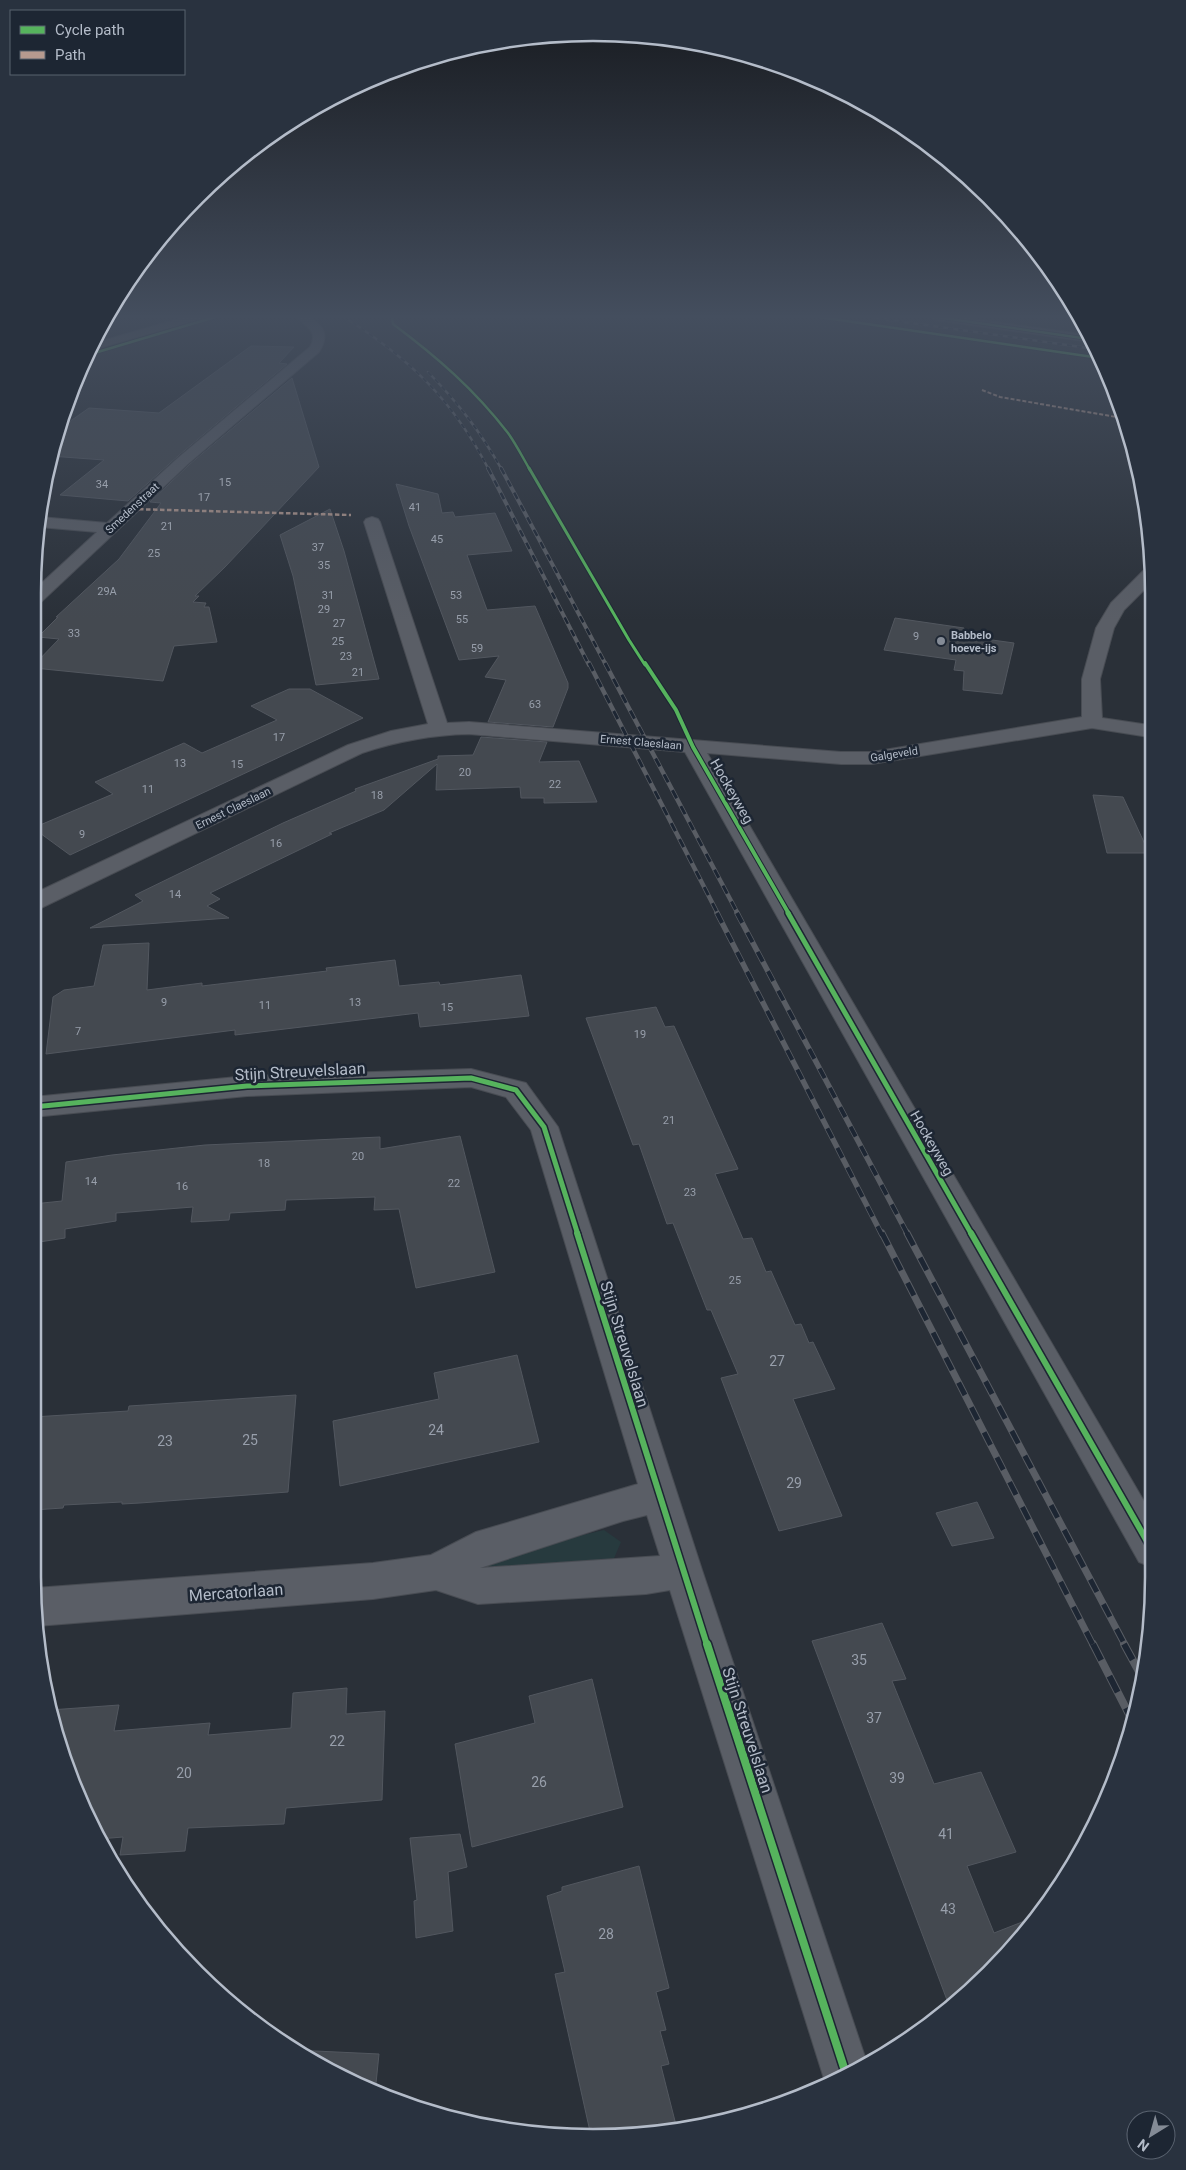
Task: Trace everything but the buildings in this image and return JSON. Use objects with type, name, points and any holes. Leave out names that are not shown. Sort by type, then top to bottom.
[{"type":"street","name":"Smedenstraat","points":[[41,593],[184,460],[233,418]]},
{"type":"street","points":[[372,522],[439,728]]},
{"type":"street","points":[[46,523],[111,528]]},
{"type":"street","points":[[1092,722],[1091,679],[1105,628],[1117,608],[1145,580]]},
{"type":"street","name":"Galgeveld","points":[[693,747],[841,758],[872,758],[1092,722],[1145,730]]},
{"type":"street","name":"Ernest Claeslaan","points":[[41,899],[355,749],[407,732],[439,728],[470,728],[693,747]]},
{"type":"street","name":"Hockeyweg","points":[[693,747],[1145,1538]]},
{"type":"street","name":"Stijn Streuvelslaan","points":[[41,1107],[247,1086],[399,1079],[472,1078],[516,1090],[544,1127],[683,1570],[844,2068]]},
{"type":"street","name":"Mercatorlaan","points":[[42,1607],[373,1581],[436,1572],[476,1550],[615,1506],[660,1496]]},
{"type":"street","name":"Mercatorlaan","points":[[436,1572],[478,1586],[646,1576],[683,1570]]},
{"type":"green space","points":[[604,1530],[621,1542],[612,1563],[484,1572],[477,1566],[481,1559]]},
{"type":"railway","points":[[457,418],[489,470]]},
{"type":"railway","points":[[468,418],[502,470]]},
{"type":"railway","points":[[488,468],[589,665]]},
{"type":"railway","points":[[501,468],[606,665]]},
{"type":"railway","points":[[589,663],[718,914]]},
{"type":"railway","points":[[605,663],[738,914]]},
{"type":"railway","points":[[717,913],[882,1235]]},
{"type":"railway","points":[[737,913],[908,1235]]},
{"type":"railway","points":[[882,1233],[1093,1645]]},
{"type":"railway","points":[[907,1233],[1125,1645]]},
{"type":"railway","points":[[1093,1644],[1128,1712]]},
{"type":"railway","points":[[1124,1644],[1137,1668]]},
{"type":"marked path","points":[[132,509],[351,515]]},
{"type":"cycle path","points":[[496,418],[509,434],[629,640],[676,710],[693,747],[1145,1538]]},
{"type":"cycle path","points":[[41,1106],[247,1086],[471,1078],[516,1090],[544,1127],[683,1570],[844,2068]]},
{"type":"place","name":"Babbelo hoeve-ijs","points":[[941,641]]}]
